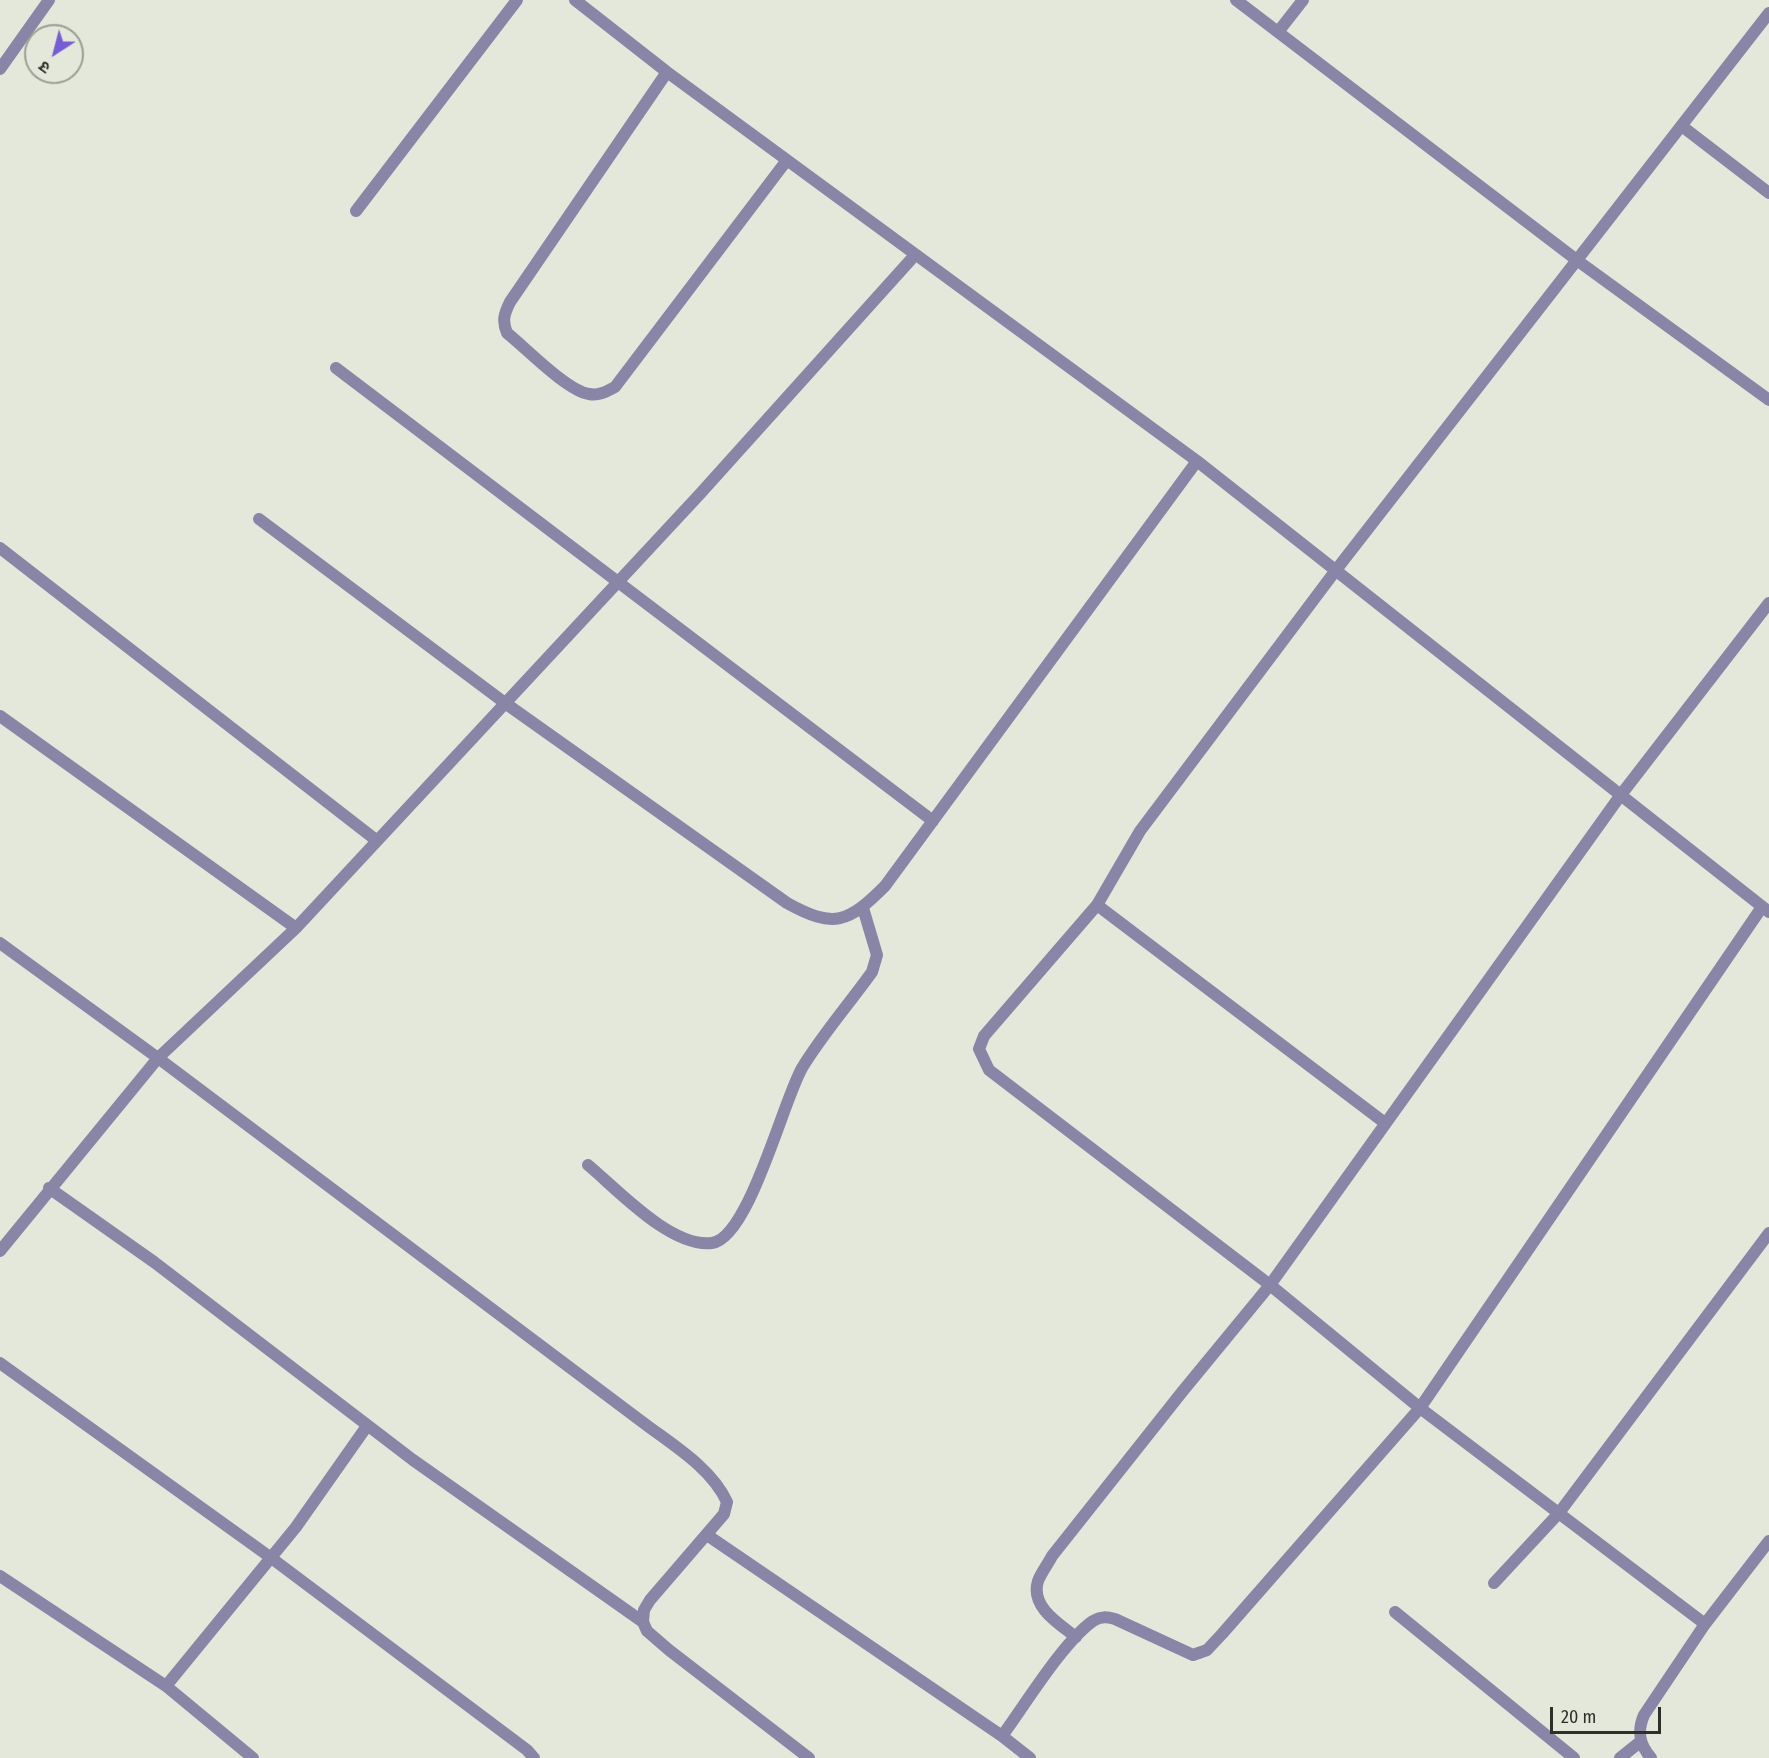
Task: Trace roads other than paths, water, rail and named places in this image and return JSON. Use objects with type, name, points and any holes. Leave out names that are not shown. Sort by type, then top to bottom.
[{"type":"street","points":[[0,69],[49,0]]},
{"type":"street","points":[[356,211],[517,0]]},
{"type":"street","points":[[575,0],[667,72],[1197,461],[1766,910],[1420,1408],[1207,1650],[1193,1655],[1180,1651],[1130,1625],[1105,1617],[1095,1620],[1076,1637],[1002,1736]]},
{"type":"street","points":[[1236,0],[1578,261],[1769,400]]},
{"type":"street","points":[[1278,32],[1303,0]]},
{"type":"street","points":[[1706,1624],[1420,1408],[1270,1285],[989,1070],[982,1060],[979,1048],[984,1036],[1097,906],[1140,831],[1336,570],[1683,127],[1769,13]]},
{"type":"street","points":[[667,72],[510,302],[504,315],[503,324],[507,333],[569,384],[587,394],[601,394],[615,387],[786,160]]},
{"type":"street","points":[[1683,127],[1769,193]]},
{"type":"street","points":[[0,1251],[49,1188],[158,1058],[296,928],[619,581],[915,255]]},
{"type":"street","points":[[336,368],[933,820]]},
{"type":"street","points":[[259,519],[505,703],[787,903],[811,916],[828,921],[863,908],[885,886],[1197,461]]},
{"type":"street","points":[[0,548],[376,840]]},
{"type":"street","points":[[1076,1637],[1046,1614],[1039,1598],[1037,1583],[1052,1556],[1270,1285],[1620,796],[1769,603]]},
{"type":"street","points":[[0,716],[296,928]]},
{"type":"street","points":[[1097,906],[1385,1123]]},
{"type":"street","points":[[588,1165],[669,1232],[695,1243],[714,1243],[726,1237],[754,1191],[787,1100],[803,1067],[872,972],[877,955],[863,908]]},
{"type":"street","points":[[0,943],[158,1058],[706,1472],[720,1487],[727,1502],[724,1514],[650,1600],[644,1610],[647,1632],[809,1758]]},
{"type":"street","points":[[49,1188],[154,1262],[367,1426],[515,1534],[644,1622]]},
{"type":"street","points":[[1494,1583],[1559,1513],[1769,1233]]},
{"type":"street","points":[[0,1363],[270,1557],[527,1750],[534,1758]]},
{"type":"street","points":[[166,1686],[296,1527],[367,1426]]},
{"type":"street","points":[[707,1535],[1002,1736],[1030,1758]]},
{"type":"street","points":[[1651,1758],[1640,1742],[1639,1728],[1644,1715],[1706,1624],[1769,1541]]},
{"type":"street","points":[[0,1576],[166,1686],[253,1758]]},
{"type":"street","points":[[1395,1612],[1574,1758]]},
{"type":"street","points":[[1620,1758],[1640,1742]]}]
